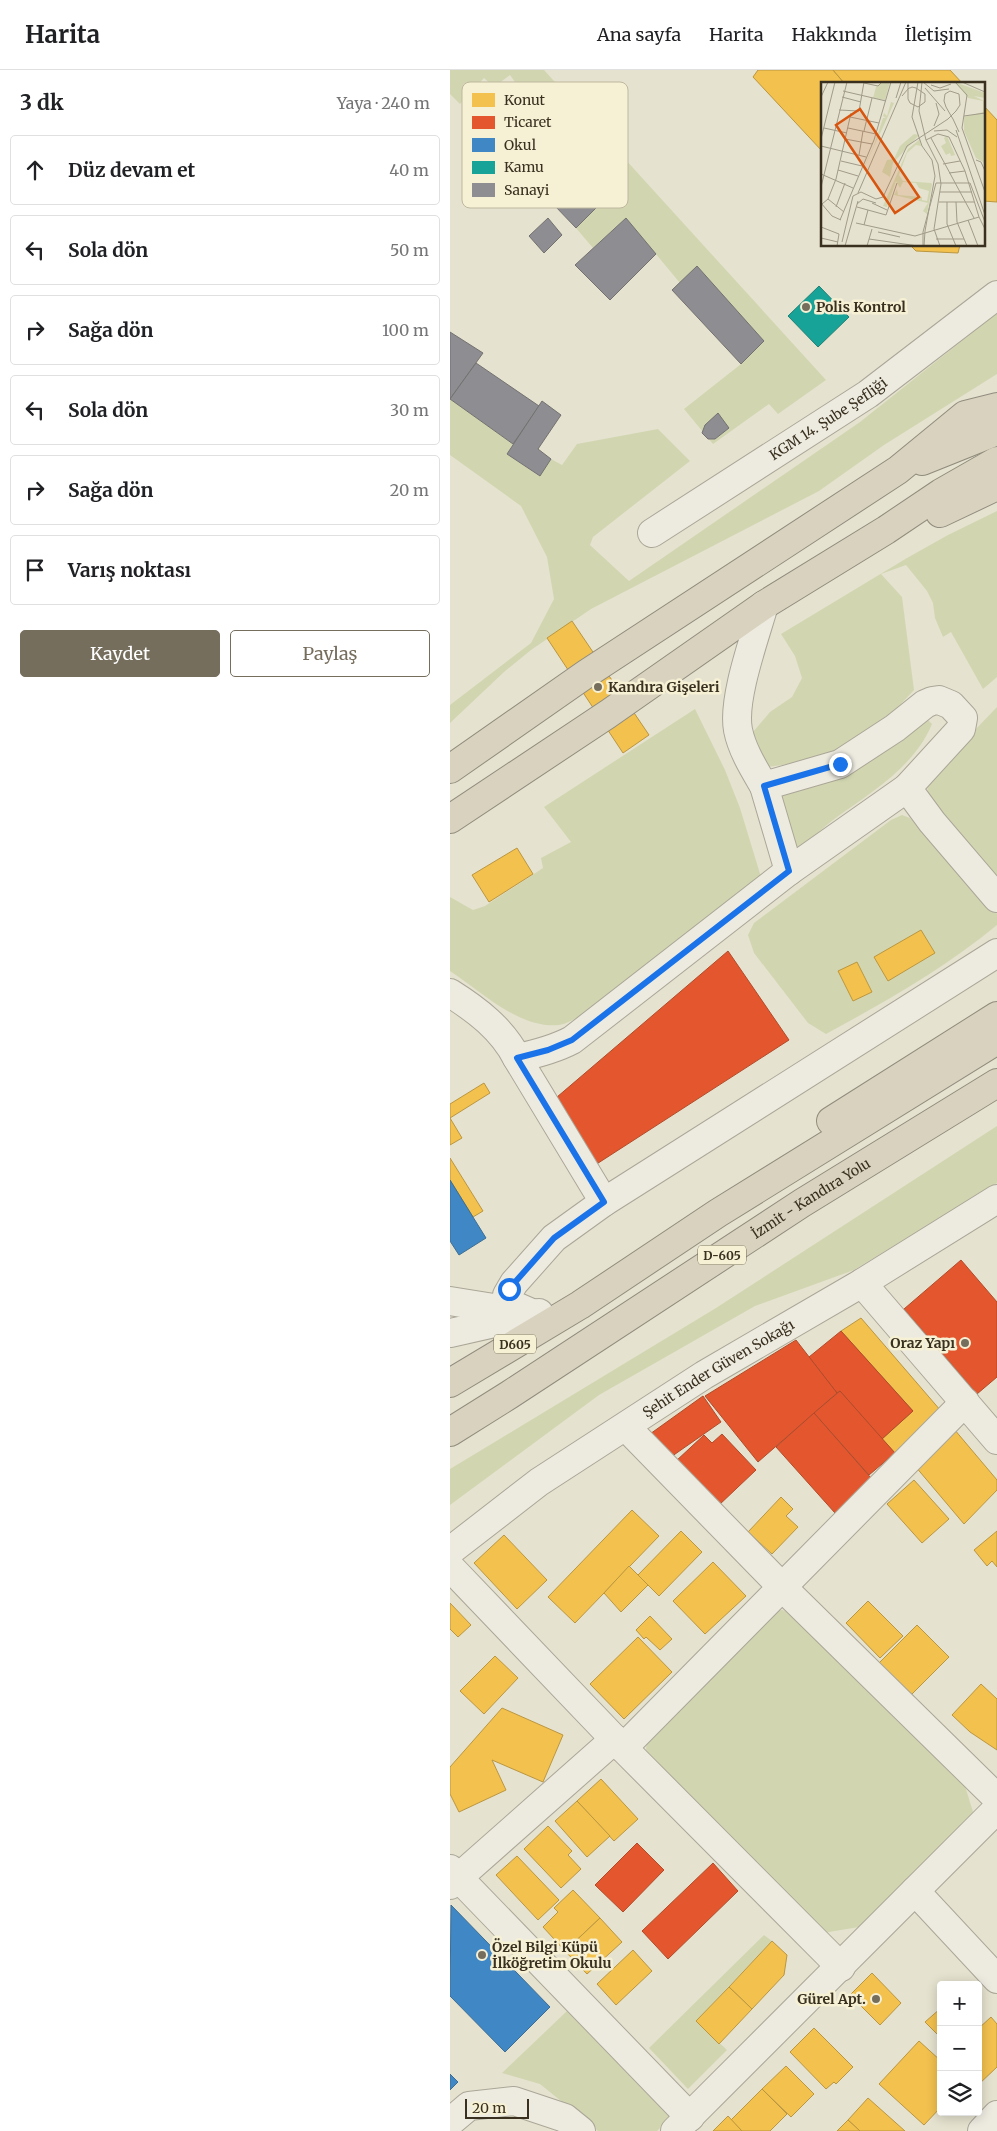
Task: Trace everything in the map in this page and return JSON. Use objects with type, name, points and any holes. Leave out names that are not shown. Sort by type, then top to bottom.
[{"type":"highway","points":[[450,769],[586,674],[898,470],[965,415],[997,394]]},
{"type":"highway","points":[[965,415],[997,407]]},
{"type":"highway","points":[[898,470],[997,431]]},
{"type":"highway","points":[[450,819],[608,714],[764,605],[886,530],[941,493],[997,461]]},
{"type":"highway","points":[[886,530],[937,515],[997,486]]},
{"type":"highway","points":[[718,1213],[822,1127],[997,1016]]},
{"type":"highway","points":[[718,1213],[997,1040]]},
{"type":"highway","name":"İzmit - Kandıra Yolu","points":[[450,1432],[802,1203],[997,1083]]},
{"type":"highway","name":"D-605","points":[[580,1305],[718,1213]]},
{"type":"highway","name":"D605","points":[[450,1383],[580,1305]]},
{"type":"street","name":"KGM 14. Şube Şefliği","points":[[652,533],[868,394],[997,295]]},
{"type":"street","points":[[764,605],[737,704],[738,729],[743,746],[764,786],[789,871]]},
{"type":"street","points":[[517,1058],[548,1050],[572,1040],[789,871],[907,788],[962,729],[963,718],[951,705],[938,700],[925,704],[895,728],[840,764],[764,786]]},
{"type":"street","points":[[907,788],[932,822],[997,898]]},
{"type":"street","points":[[534,1314],[511,1304],[507,1295],[509,1289],[554,1238],[604,1202],[997,952]]},
{"type":"street","points":[[450,993],[491,1023],[504,1036],[604,1202]]},
{"type":"street","name":"Şehit Ender Güven Sokağı","points":[[450,1551],[539,1482],[626,1428],[704,1375],[862,1283],[997,1199]]},
{"type":"street","points":[[862,1283],[997,1440]]},
{"type":"street","points":[[450,1301],[534,1314]]},
{"type":"street","points":[[450,1333],[580,1305]]},
{"type":"street","points":[[964,1402],[782,1588],[619,1744],[453,1877],[683,2124],[997,1809]]},
{"type":"street","points":[[626,1428],[782,1588],[997,1798]]},
{"type":"street","points":[[450,1567],[619,1744],[841,1967]]},
{"type":"street","points":[[915,1891],[997,1979]]},
{"type":"street","points":[[450,2122],[469,2106],[514,2101],[566,2118],[581,2131]]},
{"type":"street","points":[[982,2131],[997,2115]]},
{"type":"green space","points":[[450,70],[544,70],[555,82],[515,82],[510,75],[501,82],[488,82],[484,78],[480,82],[462,82],[462,102],[460,104],[450,94]]},
{"type":"green space","points":[[628,162],[826,380],[778,414],[769,404],[713,444],[684,409],[741,364],[764,341],[697,266],[680,283],[626,218],[593,248],[576,228],[596,208],[628,208]]},
{"type":"green space","points":[[997,313],[997,374],[884,445],[819,491],[591,609],[531,650],[504,672],[450,723],[450,705],[531,643],[554,599],[547,557],[521,506],[450,455],[450,399],[513,444],[507,454],[539,476],[551,459],[562,465],[577,444],[658,429],[690,461],[593,537],[590,545],[629,581],[860,422]]},
{"type":"green space","points":[[997,511],[997,677],[983,689],[951,632],[943,637],[935,618],[933,603],[927,591],[906,565],[881,574],[902,597],[914,690],[878,726],[854,744],[812,759],[768,767],[750,743],[753,732],[770,712],[792,697],[802,678],[795,656],[781,634],[907,558]]},
{"type":"green space","points":[[997,707],[997,885],[929,802],[927,786],[954,752]]},
{"type":"green space","points":[[695,709],[725,770],[740,808],[761,877],[584,1014],[559,1025],[544,1025],[515,1015],[450,971],[450,897],[473,910],[485,906],[543,868],[541,858],[571,842],[544,807]]},
{"type":"green space","points":[[926,718],[932,724],[915,753],[904,765],[878,787],[831,821],[793,854],[771,791]]},
{"type":"green space","points":[[902,815],[910,818],[997,914],[997,925],[936,970],[826,1034],[808,1023],[754,953],[748,935],[754,923],[891,820]]},
{"type":"green space","points":[[997,1126],[997,1183],[854,1270],[755,1306],[599,1395],[450,1505],[450,1469],[716,1308]]},
{"type":"green space","points":[[782,1610],[794,1614],[965,1786],[974,1815],[865,1926],[823,1933],[646,1750],[647,1740],[773,1611]]},
{"type":"green space","points":[[764,1935],[772,1941],[696,2021],[727,2050],[688,2089],[649,2048]]},
{"type":"green space","points":[[567,2011],[670,2118],[657,2131],[598,2131],[540,2084],[502,2073]]},
{"type":"building: Konut","points":[[758,70],[833,70],[843,82],[821,82],[821,150],[753,77]]},
{"type":"building: Konut","points":[[833,70],[950,70],[961,82],[843,82]]},
{"type":"building: Konut","points":[[984,106],[997,120],[997,202],[984,201]]},
{"type":"building: Konut","points":[[911,246],[960,246],[958,253],[916,251]]},
{"type":"building: Konut","name":"Kandıra Gişeleri","points":[[572,621],[649,735],[623,753],[547,638]]},
{"type":"building: Konut","points":[[517,848],[533,874],[489,902],[472,875]]},
{"type":"building: Konut","points":[[921,930],[935,953],[888,981],[874,957]]},
{"type":"building: Konut","points":[[857,962],[872,992],[853,1001],[838,971]]},
{"type":"building: Konut","points":[[484,1083],[490,1093],[450,1118],[450,1104]]},
{"type":"building: Konut","points":[[450,1118],[462,1138],[450,1145]]},
{"type":"building: Konut","points":[[450,1158],[483,1211],[473,1217],[450,1180]]},
{"type":"building: Konut","points":[[861,1318],[941,1411],[895,1453],[882,1439],[913,1411],[841,1331]]},
{"type":"building: Konut","points":[[954,1429],[997,1480],[997,1490],[964,1524],[915,1466]]},
{"type":"building: Konut","points":[[914,1480],[949,1519],[922,1543],[887,1504]]},
{"type":"building: Konut","points":[[781,1497],[793,1509],[786,1516],[798,1527],[772,1554],[748,1532]]},
{"type":"building: Konut","points":[[632,1510],[659,1536],[575,1623],[548,1597]]},
{"type":"building: Konut","points":[[681,1531],[702,1552],[659,1596],[638,1575]]},
{"type":"building: Konut","points":[[997,1531],[997,1567],[992,1561],[987,1566],[974,1550]]},
{"type":"building: Konut","points":[[504,1535],[547,1580],[517,1609],[474,1563]]},
{"type":"building: Konut","points":[[713,1562],[746,1596],[705,1634],[673,1601]]},
{"type":"building: Konut","points":[[629,1566],[648,1585],[621,1612],[604,1593]]},
{"type":"building: Konut","points":[[868,1601],[903,1636],[880,1658],[846,1623]]},
{"type":"building: Konut","points":[[450,1603],[471,1625],[458,1637],[450,1629]]},
{"type":"building: Konut","points":[[650,1616],[672,1639],[660,1650],[646,1637],[644,1639],[636,1630]]},
{"type":"building: Konut","points":[[917,1625],[949,1657],[911,1695],[879,1663]]},
{"type":"building: Konut","points":[[638,1637],[672,1672],[624,1719],[590,1684]]},
{"type":"building: Konut","points":[[495,1656],[518,1678],[484,1714],[460,1691]]},
{"type":"building: Konut","points":[[981,1684],[997,1699],[997,1750],[970,1732],[952,1715]]},
{"type":"building: Konut","points":[[502,1708],[563,1735],[543,1782],[492,1760],[506,1790],[459,1812],[450,1794],[450,1767]]},
{"type":"building: Konut","points":[[601,1779],[638,1819],[614,1841],[577,1801]]},
{"type":"building: Konut","points":[[577,1801],[610,1836],[587,1857],[555,1821]]},
{"type":"building: Konut","points":[[548,1826],[572,1851],[568,1855],[581,1869],[561,1888],[524,1849]]},
{"type":"building: Konut","points":[[517,1856],[559,1900],[538,1920],[496,1875]]},
{"type":"building: Konut","points":[[573,1890],[600,1918],[565,1951],[543,1927],[558,1912],[554,1908]]},
{"type":"building: Konut","points":[[600,1918],[622,1942],[587,1974],[565,1951]]},
{"type":"building: Konut","points":[[772,1941],[787,1955],[784,1975],[752,2009],[729,1987]]},
{"type":"building: Konut","points":[[633,1950],[652,1971],[616,2005],[597,1984]]},
{"type":"building: Konut","name":"Gürel Apt.","points":[[872,1973],[901,2003],[880,2025],[850,1995]]},
{"type":"building: Konut","points":[[729,1987],[752,2009],[719,2044],[696,2021]]},
{"type":"building: Konut","points":[[937,2012],[937,2034],[925,2022]]},
{"type":"building: Konut","points":[[991,2017],[997,2024],[997,2067],[982,2081],[982,2026]]},
{"type":"building: Konut","points":[[814,2028],[853,2067],[836,2084],[834,2082],[826,2089],[790,2052]]},
{"type":"building: Konut","points":[[919,2041],[937,2057],[937,2111],[924,2125],[879,2084]]},
{"type":"building: Konut","points":[[786,2066],[814,2094],[791,2117],[762,2089]]},
{"type":"building: Konut","points":[[762,2089],[787,2114],[770,2131],[742,2131],[731,2120]]},
{"type":"building: Konut","points":[[868,2098],[905,2131],[860,2131],[848,2120]]},
{"type":"building: Konut","points":[[728,2116],[742,2131],[713,2131]]},
{"type":"building: Konut","points":[[848,2120],[860,2131],[837,2131]]},
{"type":"building: Ticaret","points":[[728,951],[789,1040],[592,1167],[550,1103]]},
{"type":"building: Ticaret","name":"Oraz Yapı","points":[[961,1260],[997,1302],[997,1377],[977,1394],[904,1309]]},
{"type":"building: Ticaret","points":[[841,1331],[913,1411],[882,1439],[840,1391],[837,1393],[809,1357]]},
{"type":"building: Ticaret","points":[[796,1340],[837,1393],[758,1462],[705,1396]]},
{"type":"building: Ticaret","points":[[840,1391],[895,1453],[869,1475],[814,1413]]},
{"type":"building: Ticaret","points":[[703,1396],[721,1422],[668,1459],[650,1434]]},
{"type":"building: Ticaret","points":[[814,1413],[871,1478],[835,1513],[776,1447]]},
{"type":"building: Ticaret","points":[[722,1434],[756,1470],[718,1506],[676,1461],[704,1435],[712,1443]]},
{"type":"building: Ticaret","points":[[637,1843],[664,1870],[623,1912],[595,1885]]},
{"type":"building: Ticaret","points":[[713,1863],[738,1891],[668,1959],[642,1931]]},
{"type":"building: Okul","points":[[450,1180],[486,1238],[459,1255],[450,1241]]},
{"type":"building: Okul","points":[[451,1905],[550,2007],[505,2052],[450,1996]]},
{"type":"building: Okul","points":[[450,2074],[458,2082],[450,2090]]},
{"type":"building: Kamu","points":[[819,286],[849,317],[818,347],[788,316]]},
{"type":"building: Sanayi","points":[[557,208],[596,208],[576,228]]},
{"type":"building: Sanayi","points":[[548,218],[562,235],[544,253],[529,236]]},
{"type":"building: Sanayi","points":[[626,218],[656,254],[610,300],[575,265]]},
{"type":"building: Sanayi","points":[[697,266],[764,341],[741,364],[672,290]]},
{"type":"building: Sanayi","points":[[450,332],[483,353],[450,399]]},
{"type":"building: Sanayi","points":[[476,363],[539,406],[513,444],[450,399]]},
{"type":"building: Sanayi","points":[[542,401],[561,415],[538,449],[551,459],[540,476],[507,454]]},
{"type":"building: Sanayi","points":[[718,413],[729,428],[715,439],[708,439],[702,433],[705,425]]},
{"type":"place","name":"Polis Kontrol","points":[[806,307]]},
{"type":"place","name":"Kandıra Gişeleri","points":[[598,687]]},
{"type":"place","name":"Oraz Yapı","points":[[965,1343]]},
{"type":"place","name":"Özel Bilgi Küpü İlköğretim Okulu","points":[[482,1955]]},
{"type":"place","name":"Gürel Apt.","points":[[876,1999]]},
{"type":"route","points":[[509,1289],[554,1238],[604,1202],[517,1058],[536,1054],[572,1040],[789,871],[764,786],[840,764]]}]
